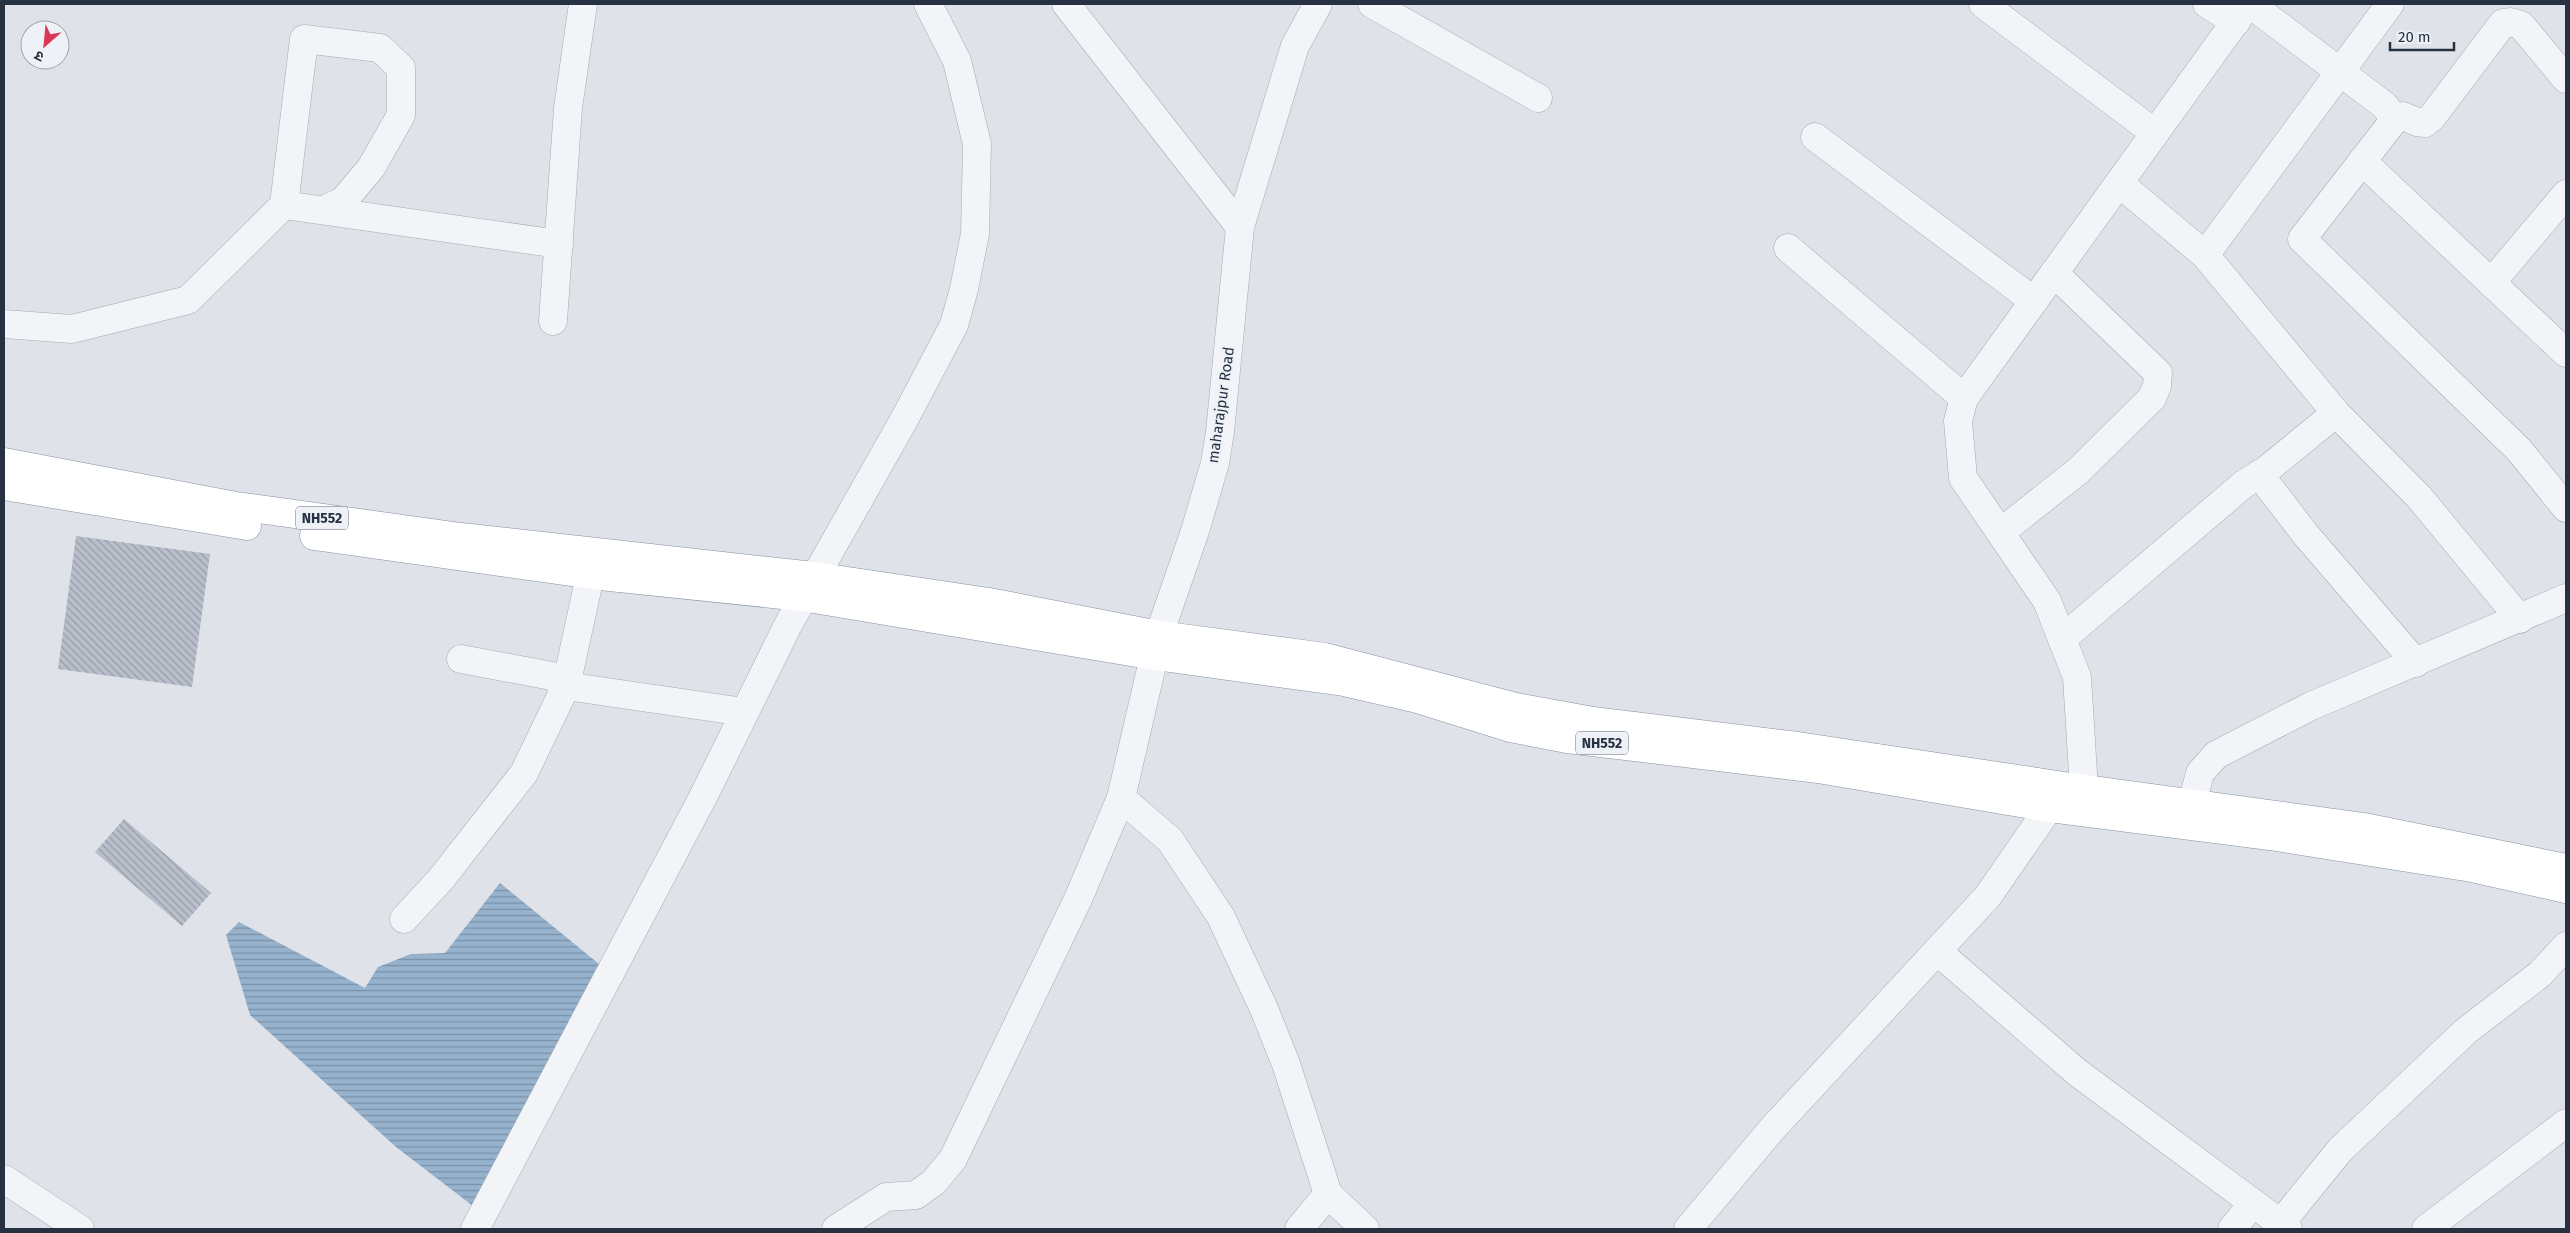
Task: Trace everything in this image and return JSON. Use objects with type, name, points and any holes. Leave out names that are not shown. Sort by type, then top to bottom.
[{"type":"highway","name":"NH552","points":[[4,462],[236,506],[461,537],[593,563]]},
{"type":"highway","name":"NH552","points":[[4,486],[218,521],[808,587],[989,602],[1157,646],[1325,657],[1516,707],[1593,721],[1798,746],[2066,794],[2270,836],[2472,868],[2566,889]]},
{"type":"highway","name":"NH552","points":[[2066,794],[2192,804],[2364,827],[2566,868]]},
{"type":"street","points":[[553,321],[568,108],[583,4]]},
{"type":"street","points":[[475,1229],[478,1219],[545,1100],[808,587],[905,418],[954,325],[964,289],[975,234],[977,144],[957,61],[928,4]]},
{"type":"street","points":[[1066,4],[1240,227]]},
{"type":"street","name":"maharajpur Road","points":[[836,1229],[886,1196],[916,1195],[934,1182],[954,1159],[1078,899],[1121,798],[1157,646],[1215,463],[1220,432],[1240,227],[1295,46],[1318,4]]},
{"type":"street","points":[[1372,4],[1538,98]]},
{"type":"street","points":[[1983,4],[2155,133]]},
{"type":"street","points":[[2207,4],[2245,10],[2340,72],[2384,105],[2395,119]]},
{"type":"street","points":[[2205,255],[2390,4]]},
{"type":"street","points":[[1688,1229],[1772,1129],[1988,896],[2066,794],[2077,677],[2047,602],[1963,478],[1958,421],[1964,398],[2245,10]]},
{"type":"street","points":[[2566,79],[2520,25],[2510,22],[2503,23],[2432,117],[2425,123],[2403,116],[2395,119],[2302,238],[2519,450],[2566,508]]},
{"type":"street","points":[[4,324],[72,328],[188,300],[284,205],[304,39],[380,48],[401,68],[401,115],[371,168],[343,201],[324,210]]},
{"type":"street","points":[[1815,137],[2034,301]]},
{"type":"street","points":[[2362,161],[2566,353]]},
{"type":"street","points":[[2119,183],[2205,255],[2336,413],[2418,497],[2520,619]]},
{"type":"street","points":[[2491,283],[2566,194]]},
{"type":"street","points":[[284,205],[559,244]]},
{"type":"street","points":[[1788,248],[1964,398]]},
{"type":"street","points":[[2001,532],[2078,470],[2152,398],[2157,386],[2158,373],[2054,273]]},
{"type":"street","points":[[2062,639],[2244,484],[2260,474],[2336,413]]},
{"type":"street","points":[[2260,474],[2306,535],[2416,663]]},
{"type":"street","points":[[404,919],[441,879],[524,773],[566,686],[593,563]]},
{"type":"street","points":[[2192,804],[2200,773],[2216,755],[2311,706],[2566,598]]},
{"type":"street","points":[[461,659],[552,676],[566,686],[744,712]]},
{"type":"street","points":[[1121,798],[1170,840],[1221,917],[1264,1009],[1286,1064],[1328,1194],[1365,1229]]},
{"type":"street","points":[[1937,951],[2078,1073],[2284,1226],[2340,1150],[2466,1031],[2540,974],[2566,946]]},
{"type":"street","points":[[2426,1229],[2566,1123]]},
{"type":"street","points":[[4,1179],[80,1229]]},
{"type":"street","points":[[1299,1229],[1328,1194]]},
{"type":"street","points":[[2232,1229],[2253,1203]]},
{"type":"water","points":[[500,883],[599,964],[473,1206],[396,1147],[250,1015],[226,935],[239,922],[365,988],[378,967],[411,954],[445,953]]},
{"type":"building","points":[[76,536],[210,554],[192,687],[58,669]]},
{"type":"building","points":[[124,819],[211,893],[182,926],[95,852]]}]
